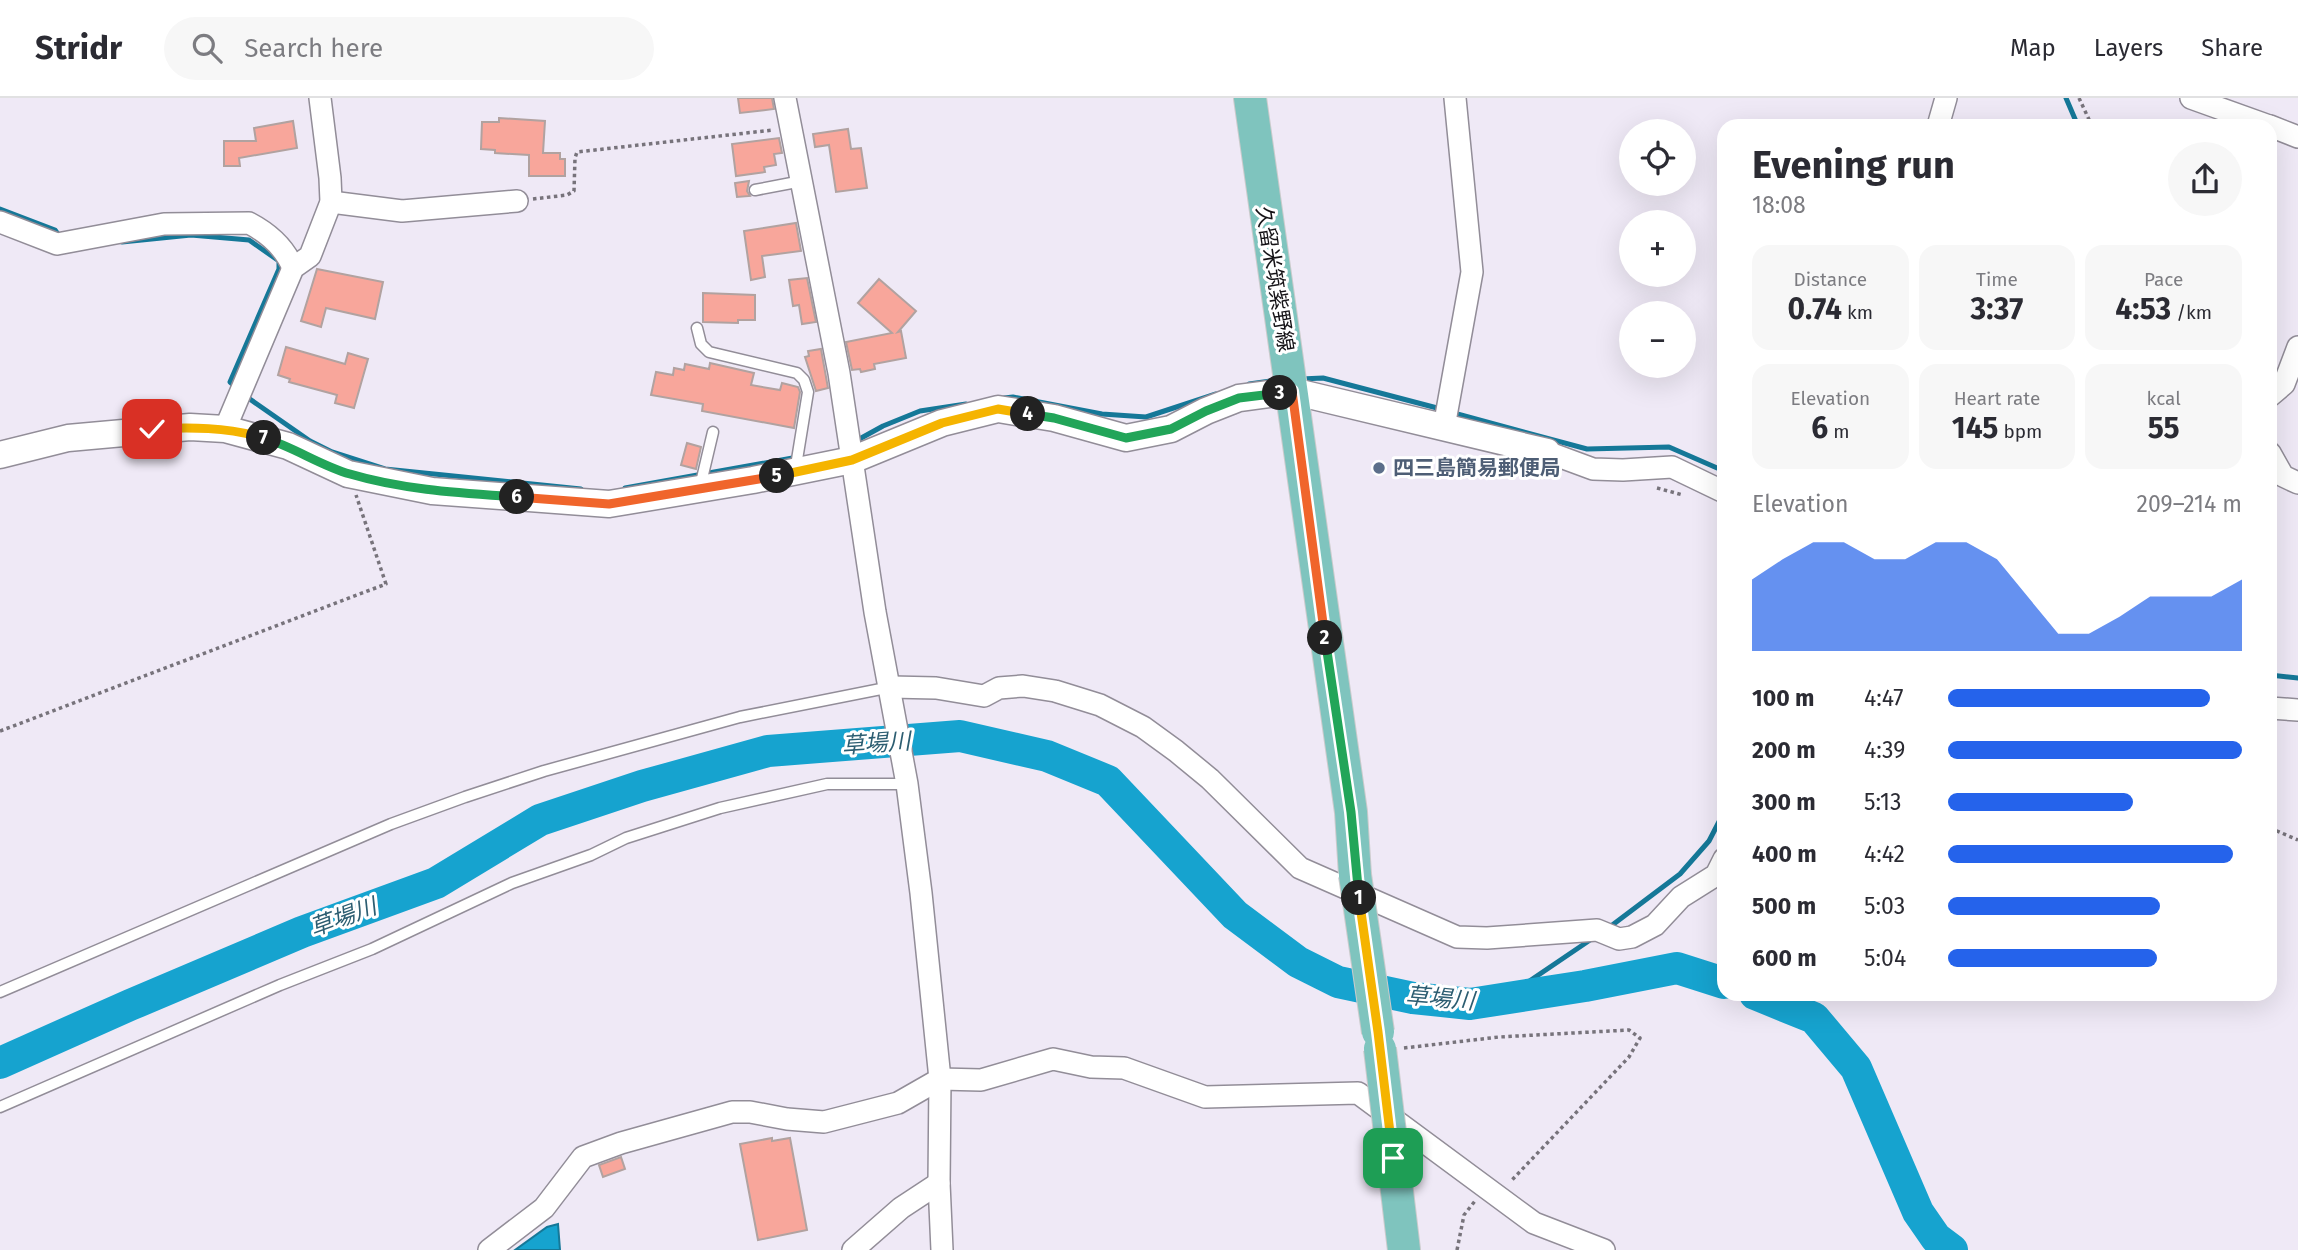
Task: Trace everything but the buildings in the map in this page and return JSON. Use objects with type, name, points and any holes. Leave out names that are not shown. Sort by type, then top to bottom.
[{"type":"main road","name":"久留米筑紫野線","points":[[1250,98],[1351,812],[1355,875],[1379,1041],[1404,1250]]},
{"type":"street","points":[[225,429],[293,268],[310,256],[331,202],[320,98]]},
{"type":"street","points":[[785,98],[839,373],[875,612],[907,780],[940,1079],[939,1183],[942,1250]]},
{"type":"street","points":[[1444,427],[1472,272],[1455,98]]},
{"type":"street","points":[[1940,119],[1946,98]]},
{"type":"street","points":[[2191,98],[2250,119]]},
{"type":"street","points":[[2277,129],[2298,136]]},
{"type":"street","points":[[331,202],[402,211],[517,201]]},
{"type":"street","points":[[0,222],[57,244],[163,223],[249,223],[260,229],[287,254],[293,268]]},
{"type":"street","points":[[2277,377],[2298,347]]},
{"type":"street","points":[[0,455],[68,438],[177,428],[225,429],[288,446],[348,474],[432,491],[609,504],[795,473],[852,460],[942,423],[998,409],[1054,418],[1126,438],[1171,429],[1239,398],[1292,391],[1548,452],[1593,469],[1672,467],[1717,489]]},
{"type":"street","points":[[2277,465],[2283,476],[2298,482]]},
{"type":"street","points":[[892,692],[936,688],[984,695],[999,688],[1023,686],[1055,691],[1100,705],[1143,727],[1176,751],[1210,779],[1300,869],[1457,937],[1487,938],[1597,930],[1619,939],[1632,937],[1655,925],[1681,897],[1717,873]]},
{"type":"street","points":[[2277,708],[2298,710]]},
{"type":"street","points":[[489,1250],[544,1208],[583,1157],[621,1143],[732,1112],[824,1122],[898,1103],[940,1079],[981,1080],[1053,1059],[1091,1067],[1124,1068],[1205,1097],[1358,1093],[1534,1223],[1604,1250]]},
{"type":"street","points":[[853,1250],[901,1208],[939,1183]]},
{"type":"lane","points":[[755,190],[802,181]]},
{"type":"lane","points":[[697,328],[701,344],[709,352],[797,373],[804,380],[808,392],[795,473]]},
{"type":"lane","points":[[699,489],[713,432]]},
{"type":"lane","points":[[0,992],[391,824],[465,797],[544,771],[740,717],[892,692]]},
{"type":"lane","points":[[0,1107],[242,1001],[372,949],[512,883],[591,855],[626,838],[720,808],[827,785],[907,780]]},
{"type":"path","points":[[2079,98],[2089,119]]},
{"type":"path","points":[[517,201],[568,195],[574,191],[577,152],[791,128]]},
{"type":"path","points":[[0,731],[386,584],[348,474]]},
{"type":"path","points":[[2277,831],[2298,840]]},
{"type":"path","points":[[1379,1041],[1629,1030],[1640,1038],[1629,1057],[1492,1193],[1464,1215],[1457,1250]]},
{"type":"water","points":[[558,1224],[560,1250],[515,1250],[547,1227]]},
{"type":"waterway","points":[[2066,98],[2075,119]]},
{"type":"waterway","points":[[0,209],[55,230],[60,237]]},
{"type":"waterway","points":[[122,242],[191,235],[249,240],[279,261],[279,269],[230,382],[237,388]]},
{"type":"waterway","points":[[1301,379],[1323,378],[1441,409]]},
{"type":"waterway","points":[[1249,384],[1277,380]]},
{"type":"waterway","points":[[1004,398],[1013,397],[1102,414],[1146,417],[1216,394]]},
{"type":"waterway","points":[[244,395],[310,441],[332,452],[385,469],[581,489]]},
{"type":"waterway","points":[[854,442],[883,426],[920,411],[966,404]]},
{"type":"waterway","points":[[1450,412],[1587,449],[1669,447],[1717,468]]},
{"type":"waterway","points":[[625,488],[798,457]]},
{"type":"waterway","points":[[2277,676],[2298,678]]},
{"type":"waterway","name":"草場川","points":[[0,1063],[302,932],[436,883],[540,820],[642,786],[768,751],[960,736],[1047,756],[1108,781],[1235,915],[1298,962],[1338,982],[1413,998],[1470,1004],[1677,968],[1717,981]]},
{"type":"waterway","points":[[1607,929],[1680,874],[1709,841],[1717,826]]},
{"type":"waterway","points":[[1506,997],[1593,938]]},
{"type":"waterway","name":"草場川","points":[[1772,1001],[1814,1018],[1856,1068],[1918,1212],[1936,1238],[1952,1250]]},
{"type":"place","name":"四三島簡易郵便局","points":[[1379,468]]},
{"type":"route","points":[[152,429],[225,429],[288,446],[348,474],[432,491],[609,504],[753,481],[852,460],[942,423],[998,409],[1054,418],[1126,438],[1171,429],[1239,398],[1292,391],[1351,812],[1355,875],[1393,1158]]}]
